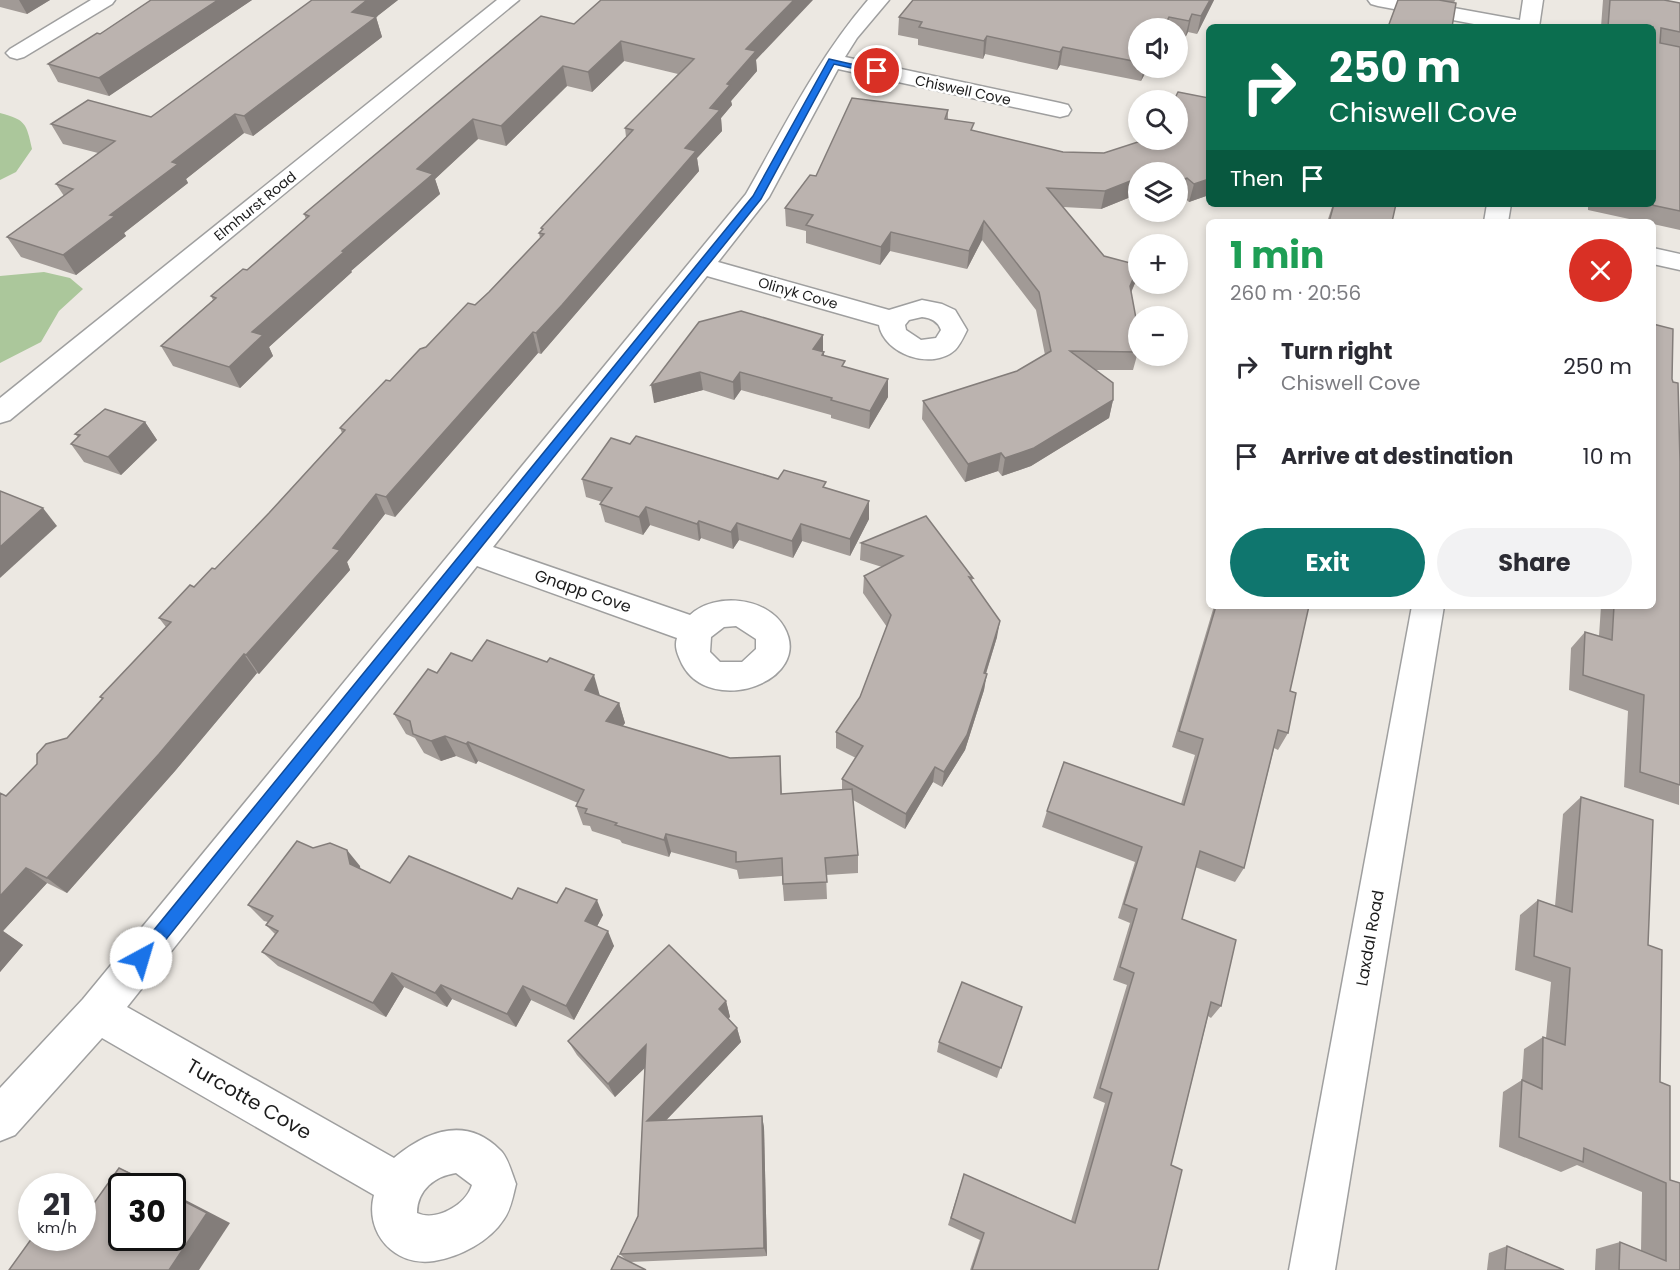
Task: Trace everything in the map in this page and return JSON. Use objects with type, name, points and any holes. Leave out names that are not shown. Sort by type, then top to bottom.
[{"type":"street","points":[[17,53],[105,0]]},
{"type":"street","name":"Elmhurst Road","points":[[0,413],[509,0]]},
{"type":"street","points":[[0,1120],[97,1013],[757,197],[832,61],[849,35],[879,0]]},
{"type":"street","points":[[1378,0],[1507,24]]},
{"type":"street","points":[[1529,24],[1533,0]]},
{"type":"street","name":"Chiswell Cove","points":[[832,61],[1060,110]]},
{"type":"street","points":[[1656,257],[1680,262]]},
{"type":"street","name":"Olinyk Cove","points":[[702,266],[893,320]]},
{"type":"street","name":"Gnapp Cove","points":[[470,551],[697,631]]},
{"type":"street","name":"Laxdal Road","points":[[1312,1270],[1427,609]]},
{"type":"street","name":"Turcotte Cove","points":[[97,1013],[401,1186]]},
{"type":"green space","points":[[0,113],[24,124],[32,149],[16,172],[0,180]]},
{"type":"green space","points":[[44,272],[70,278],[83,289],[59,311],[41,342],[0,363],[0,276]]},
{"type":"building","points":[[151,0],[218,0],[99,78],[48,64],[97,33],[100,34]]},
{"type":"building","points":[[312,0],[367,0],[352,12],[376,17],[244,116],[235,114],[172,162],[178,164],[110,215],[115,216],[63,255],[7,237],[73,189],[56,184],[115,141],[51,124],[88,100],[151,117]]},
{"type":"building","points":[[601,0],[794,0],[746,49],[756,51],[727,84],[730,85],[710,108],[720,110],[685,148],[696,151],[562,305],[536,333],[533,332],[386,497],[376,494],[333,548],[340,550],[246,655],[244,654],[159,754],[47,878],[26,868],[0,896],[0,793],[6,796],[37,764],[37,754],[46,744],[67,738],[103,698],[100,697],[171,622],[159,618],[190,585],[194,587],[212,568],[215,569],[269,513],[345,430],[340,428],[386,380],[390,381],[468,303],[475,305],[544,234],[539,233],[543,229],[541,228],[633,130],[625,128],[694,59],[621,41],[588,72],[563,66],[501,126],[473,119],[417,169],[433,174],[342,251],[344,252],[252,332],[263,335],[229,367],[161,346],[216,298],[211,296],[243,269],[247,270],[309,216],[304,214],[541,16],[574,24]]},
{"type":"building","points":[[913,0],[1210,0],[1201,16],[1192,14],[1189,21],[1188,18],[1169,17],[1128,18],[1128,60],[1063,47],[1060,52],[987,36],[984,41],[919,27],[922,22],[899,17]]},
{"type":"building","points":[[1398,0],[1439,0],[1456,3],[1452,24],[1389,24]]},
{"type":"building","points":[[1610,0],[1664,0],[1680,3],[1680,32],[1661,28],[1660,43],[1680,47],[1680,211],[1656,206],[1656,24],[1608,24]]},
{"type":"building","points":[[1188,94],[1206,97],[1206,180],[1194,184],[1188,179],[1188,162],[1128,162],[1128,182],[1105,191],[1047,188],[1104,256],[1128,262],[1128,294],[1131,294],[1134,306],[1128,306],[1128,352],[1070,351],[1113,383],[1113,400],[1034,448],[1005,458],[1001,453],[968,464],[923,401],[1017,371],[1051,351],[1039,292],[984,221],[969,251],[891,232],[881,247],[806,225],[813,215],[785,208],[810,175],[816,176],[852,98],[948,110],[945,119],[974,123],[971,130],[1063,152],[1104,153],[1128,145],[1128,150],[1188,150]]},
{"type":"building","points":[[1333,207],[1395,207],[1393,219],[1330,219]]},
{"type":"building","points":[[741,311],[823,335],[813,349],[824,352],[822,355],[845,361],[842,366],[888,379],[870,411],[740,372],[733,382],[700,372],[651,385],[699,322]]},
{"type":"building","points":[[1656,325],[1673,329],[1672,379],[1673,382],[1678,383],[1680,785],[1640,772],[1644,695],[1583,675],[1585,632],[1612,640],[1614,609],[1656,609]]},
{"type":"building","points":[[105,409],[145,422],[108,457],[71,444],[80,435],[75,434]]},
{"type":"building","points":[[636,436],[778,479],[784,470],[826,482],[823,487],[869,501],[850,539],[801,524],[792,541],[737,523],[731,532],[699,521],[697,524],[646,507],[639,517],[600,504],[612,488],[582,479],[611,438],[630,444]]},
{"type":"building","points":[[0,491],[43,508],[0,547]]},
{"type":"building","points":[[926,516],[973,578],[969,577],[1000,621],[984,673],[987,674],[967,735],[944,772],[935,767],[906,814],[842,779],[863,746],[836,732],[860,697],[891,615],[864,576],[903,556],[861,543]]},
{"type":"building","points":[[1215,609],[1308,609],[1290,691],[1296,693],[1288,733],[1278,730],[1244,868],[1200,851],[1182,919],[1236,940],[1221,1006],[1211,1002],[1171,1165],[1182,1170],[1158,1270],[972,1270],[984,1233],[951,1218],[964,1174],[1075,1223],[1112,1093],[1100,1088],[1134,973],[1120,967],[1137,909],[1124,904],[1142,847],[1047,811],[1064,762],[1184,805],[1203,739],[1179,731]]},
{"type":"building","points":[[487,640],[547,662],[550,658],[594,675],[585,690],[619,703],[606,721],[730,758],[780,756],[781,794],[852,789],[858,855],[825,858],[827,882],[783,884],[782,858],[736,862],[736,852],[666,834],[664,840],[615,825],[617,823],[585,813],[587,809],[576,806],[584,790],[468,742],[466,744],[445,736],[431,741],[413,734],[410,721],[394,714],[428,669],[437,673],[451,653],[472,661]]},
{"type":"building","points":[[1581,797],[1653,820],[1648,945],[1662,950],[1660,1082],[1670,1086],[1670,1180],[1680,1183],[1680,1270],[1619,1270],[1620,1242],[1666,1261],[1666,1183],[1584,1148],[1583,1162],[1519,1137],[1522,1080],[1542,1089],[1543,1037],[1565,1045],[1570,968],[1534,956],[1538,900],[1572,912]]},
{"type":"building","points":[[297,841],[313,848],[330,843],[347,850],[350,864],[390,883],[409,856],[512,899],[518,888],[557,903],[566,888],[597,900],[585,921],[608,931],[566,1006],[523,986],[507,1014],[441,985],[435,993],[392,973],[373,1003],[262,952],[278,931],[266,925],[273,916],[248,905]]},
{"type":"building","points":[[669,945],[726,1001],[719,1009],[737,1028],[647,1121],[762,1116],[764,1248],[620,1254],[638,1216],[646,1045],[608,1084],[568,1041]]},
{"type":"building","points":[[962,982],[1022,1007],[1001,1068],[939,1042]]},
{"type":"building","points":[[119,1168],[129,1173],[115,1173]]},
{"type":"building","points":[[108,1183],[108,1251],[182,1251],[169,1270],[9,1270],[23,1251],[96,1251],[96,1200]]},
{"type":"building","points":[[186,1202],[207,1213],[186,1244]]},
{"type":"building","points":[[1507,1246],[1564,1270],[1505,1270]]},
{"type":"building","points":[[618,1256],[646,1270],[611,1270]]},
{"type":"route","points":[[141,958],[757,197],[832,61],[877,71]]}]
